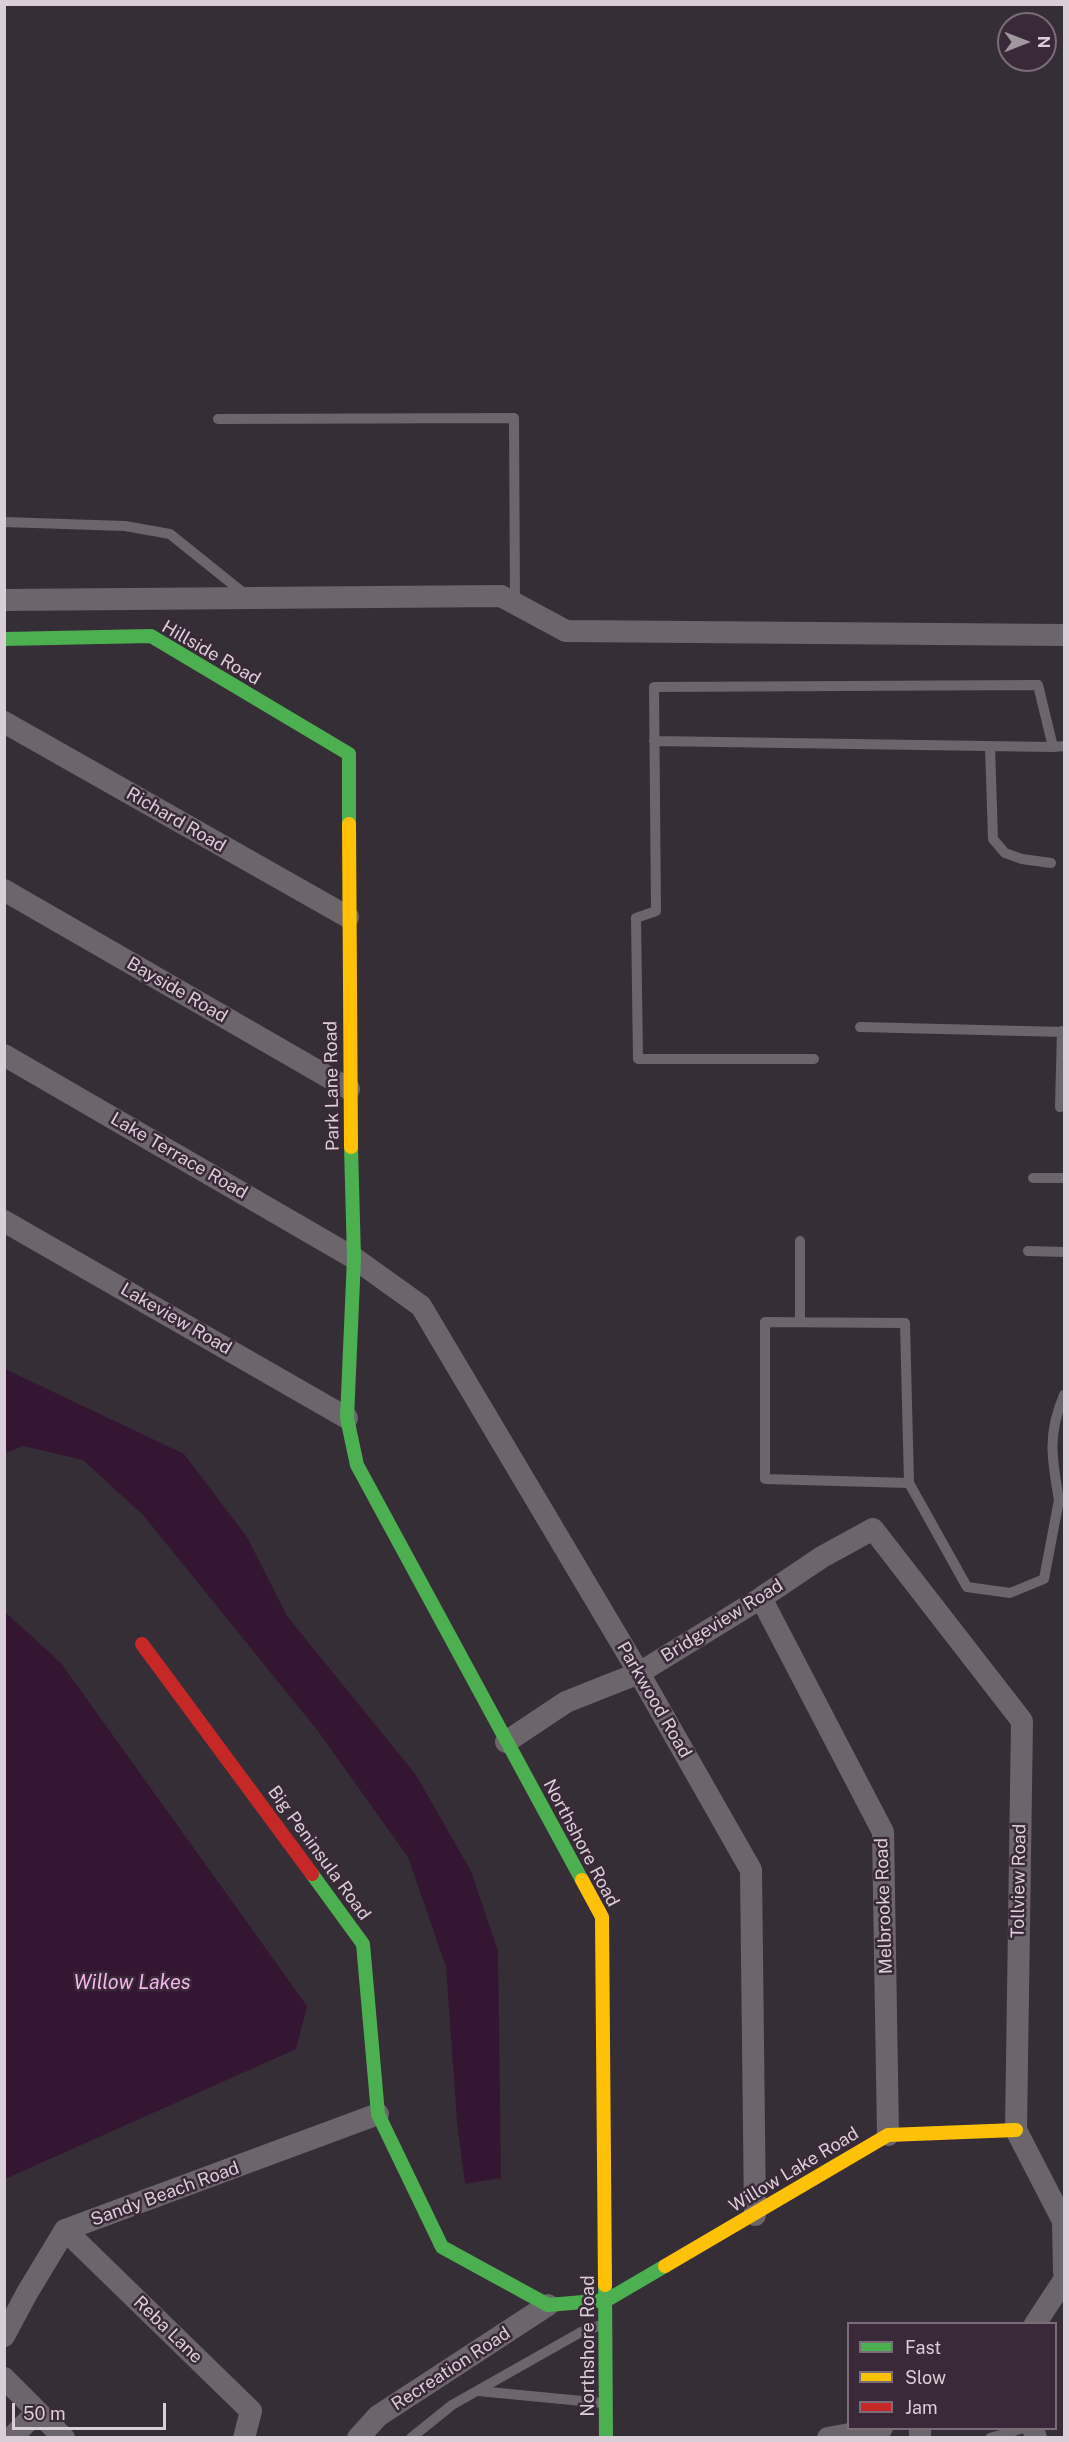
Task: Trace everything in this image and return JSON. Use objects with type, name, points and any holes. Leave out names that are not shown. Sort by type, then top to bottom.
[{"type":"street","points":[[4,600],[501,596],[566,631],[1065,635]]},
{"type":"street","name":"Hillside Road","points":[[4,639],[151,636],[349,754]]},
{"type":"street","name":"Richard Road","points":[[4,723],[348,917]]},
{"type":"street","name":"Park Lane Road","points":[[347,1418],[354,1258],[349,1089],[349,754]]},
{"type":"street","name":"Bayside Road","points":[[4,890],[349,1089]]},
{"type":"street","name":"Lake Terrace Road","points":[[4,1055],[354,1258]]},
{"type":"street","name":"Lakeview Road","points":[[4,1221],[347,1418]]},
{"type":"street","name":"Parkwood Road","points":[[354,1258],[421,1306],[639,1673],[751,1869],[755,2215]]},
{"type":"street","name":"Northshore Road","points":[[347,1418],[357,1466],[602,1917],[607,2300],[606,2438]]},
{"type":"street","name":"Bridgeview Road","points":[[506,1742],[566,1702],[639,1673],[761,1598],[822,1557],[873,1529]]},
{"type":"street","name":"Tollview Road","points":[[873,1529],[1022,1721],[1016,2130],[1064,2222],[1065,2272]]},
{"type":"street","name":"Melbrooke Road","points":[[761,1598],[883,1832],[888,2135]]},
{"type":"street","name":"Big Peninsula Road","points":[[142,1644],[363,1944],[378,2114],[442,2247],[548,2305]]},
{"type":"street","name":"Sandy Beach Road","points":[[65,2230],[378,2114]]},
{"type":"street","name":"Willow Lake Road","points":[[607,2300],[888,2135],[1016,2130]]},
{"type":"street","points":[[4,2336],[27,2292],[65,2230]]},
{"type":"street","name":"Reba Lane","points":[[65,2230],[251,2411],[244,2438]]},
{"type":"street","points":[[1036,2322],[1065,2280]]},
{"type":"street","points":[[548,2305],[607,2300]]},
{"type":"street","name":"Recreation Road","points":[[358,2438],[378,2416],[548,2305]]},
{"type":"street","points":[[4,2378],[64,2438]]},
{"type":"street","points":[[11,2438],[38,2412]]},
{"type":"street","points":[[828,2438],[871,2430]]},
{"type":"lane","points":[[218,419],[514,417],[515,603]]},
{"type":"lane","points":[[4,522],[124,526],[170,534],[249,598]]},
{"type":"lane","points":[[814,1059],[638,1059],[636,918],[656,911],[654,687],[1038,685],[1053,747]]},
{"type":"lane","points":[[654,741],[1065,746]]},
{"type":"lane","points":[[990,746],[993,839],[1005,853],[1022,859],[1051,863]]},
{"type":"lane","points":[[860,1027],[1063,1031],[1060,1107]]},
{"type":"lane","points":[[1033,1178],[1065,1178]]},
{"type":"lane","points":[[800,1241],[800,1322]]},
{"type":"lane","points":[[1028,1251],[1065,1252]]},
{"type":"lane","points":[[909,1483],[765,1479],[765,1322],[904,1323],[909,1483],[967,1587],[1010,1593],[1044,1579],[1062,1500],[1052,1462],[1054,1420],[1065,1395]]},
{"type":"lane","points":[[411,2438],[452,2405],[590,2327],[607,2323]]},
{"type":"lane","points":[[478,2391],[606,2403]]},
{"type":"lane","points":[[990,2438],[1017,2430]]},
{"type":"water","points":[[5,1369],[184,1454],[247,1537],[287,1616],[416,1775],[471,1871],[498,1951],[501,2178],[465,2184],[457,2121],[446,1967],[408,1857],[318,1731],[143,1515],[83,1460],[23,1446],[5,1453]]},
{"type":"water","name":"Willow Lakes","points":[[4,1611],[61,1663],[307,2006],[296,2049],[5,2179]]},
{"type":"traffic: fast","points":[[4,639],[151,636],[349,754],[349,824]]},
{"type":"traffic: fast","points":[[351,1147],[354,1258],[347,1418],[357,1465],[582,1880]]},
{"type":"traffic: fast","points":[[312,1874],[363,1944],[378,2114],[442,2247],[548,2305],[607,2300],[665,2266]]},
{"type":"traffic: fast","points":[[605,2285],[606,2438]]},
{"type":"traffic: slow","points":[[349,824],[351,1147]]},
{"type":"traffic: slow","points":[[582,1880],[602,1917],[605,2285]]},
{"type":"traffic: slow","points":[[665,2266],[888,2135],[1016,2130]]},
{"type":"traffic: jam","points":[[142,1644],[312,1874]]}]
